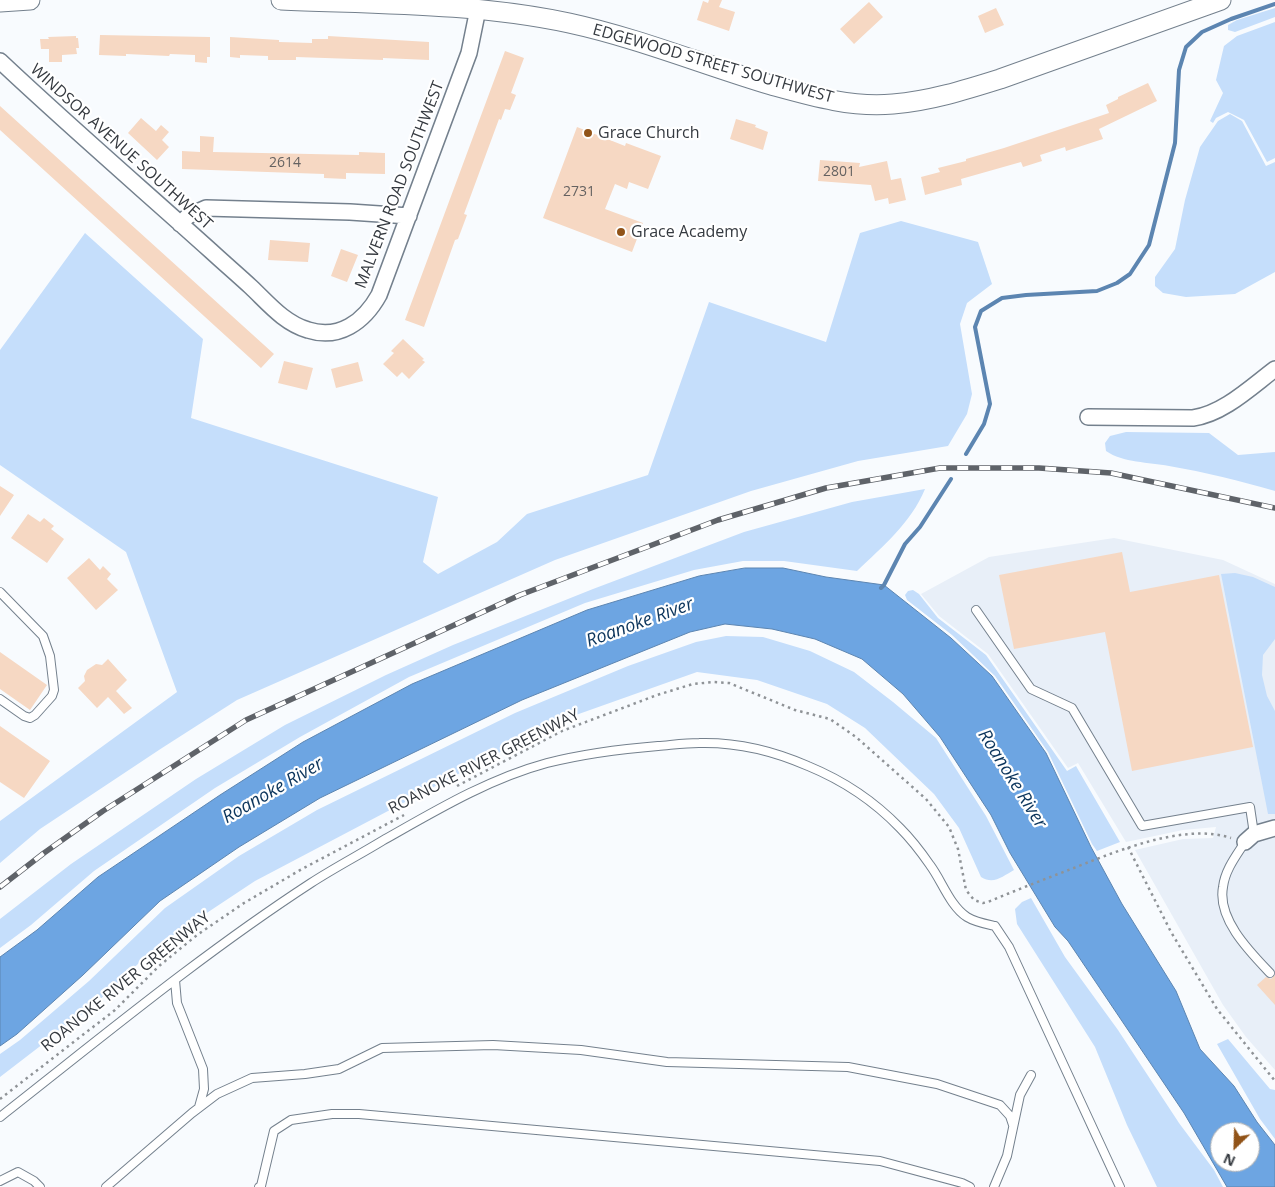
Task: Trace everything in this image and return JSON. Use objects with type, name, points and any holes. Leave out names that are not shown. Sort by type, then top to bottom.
[{"type":"street","points":[[0,2],[30,0]]},
{"type":"street","name":"EDGEWOOD STREET SOUTHWEST","points":[[280,0],[366,2],[478,9],[569,23],[620,35],[752,79],[833,101],[863,104],[892,104],[939,96],[1000,79],[1221,0]]},
{"type":"street","name":"MALVERN ROAD SOUTHWEST","points":[[219,258],[283,318],[309,331],[338,332],[362,319],[372,308],[379,295],[409,216],[469,53],[478,9]]},
{"type":"street","name":"WINDSOR AVENUE SOUTHWEST","points":[[0,61],[219,258]]},
{"type":"street","points":[[180,224],[188,216],[206,208],[350,212],[409,216]]},
{"type":"street","points":[[1088,418],[1193,418],[1203,416],[1216,412],[1275,370]]},
{"type":"street","points":[[1249,838],[1275,828]]},
{"type":"lane","points":[[0,592],[43,636],[50,656],[54,690],[47,702],[30,718],[24,716],[0,699]]},
{"type":"lane","points":[[976,610],[1031,689],[1072,708],[1142,826],[1250,807],[1249,838],[1230,866],[1222,888],[1224,908],[1235,932],[1270,973]]},
{"type":"lane","points":[[0,1117],[227,941],[313,882],[440,808],[472,792],[547,763],[634,748],[700,743],[748,747],[774,754],[807,765],[854,790],[900,828],[929,862],[954,905],[969,918],[995,926],[1008,947],[1120,1187]]},
{"type":"lane","points":[[175,980],[177,1003],[202,1069],[204,1089],[199,1107]]},
{"type":"lane","points":[[106,1187],[199,1107],[217,1094],[252,1078],[339,1069],[382,1048],[493,1046],[581,1050],[667,1062],[848,1067],[938,1084],[1000,1105],[1010,1116],[1013,1125]]},
{"type":"lane","points":[[994,1187],[1007,1156],[1020,1095],[1031,1075]]},
{"type":"lane","points":[[259,1187],[266,1170],[274,1131],[290,1120],[332,1114],[359,1114],[880,1161],[962,1183],[970,1187]]},
{"type":"lane","points":[[0,1181],[18,1172],[34,1181],[40,1187]]},
{"type":"path","name":"ROANOKE RIVER GREENWAY","points":[[454,788],[562,731],[657,695],[693,684],[729,683],[795,710],[830,719],[856,737],[926,799],[950,828],[962,863],[964,883],[970,897],[978,902],[983,903],[996,899],[1128,847],[1198,833],[1249,838]]},
{"type":"path","name":"ROANOKE RIVER GREENWAY","points":[[0,1099],[115,1010],[159,966],[197,935],[244,903],[302,869],[406,814]]},
{"type":"path","points":[[1128,847],[1171,932],[1217,1009],[1275,1081]]},
{"type":"shaded area","points":[[1275,8],[1275,17],[1235,32],[1228,30],[1228,25],[1237,20]]},
{"type":"shaded area","points":[[1275,22],[1275,158],[1267,162],[1244,120],[1228,112],[1216,118],[1213,123],[1210,121],[1223,93],[1216,80],[1224,46],[1237,36]]},
{"type":"shaded area","points":[[1230,114],[1242,121],[1266,166],[1275,162],[1275,272],[1235,294],[1186,297],[1163,293],[1155,286],[1155,277],[1175,249],[1185,200],[1200,147],[1218,121]]},
{"type":"shaded area","points":[[901,221],[978,242],[992,284],[967,303],[960,324],[972,394],[967,414],[948,446],[858,461],[751,491],[555,560],[237,700],[40,829],[0,863],[0,821],[177,692],[126,552],[0,465],[0,350],[85,233],[203,339],[191,418],[438,497],[423,562],[438,574],[497,542],[527,514],[648,475],[709,302],[826,342],[860,233]]},
{"type":"shaded area","points":[[1126,432],[1209,433],[1238,455],[1275,452],[1275,491],[1196,471],[1128,460],[1106,451],[1105,443],[1110,436]]},
{"type":"shaded area","points":[[925,489],[904,524],[857,571],[784,561],[743,561],[694,570],[585,603],[409,677],[300,737],[215,788],[94,871],[31,925],[0,948],[0,919],[71,864],[196,779],[285,725],[386,675],[453,645],[593,589],[744,532],[852,502]]},
{"type":"shaded area","points":[[1114,538],[1223,560],[1275,584],[1275,1070],[1246,1037],[1223,1005],[1135,850],[1183,839],[1213,838],[1216,827],[1183,830],[1126,842],[1078,763],[1068,768],[988,654],[939,616],[921,594],[989,557]]},
{"type":"shaded area","points":[[1235,573],[1253,577],[1275,587],[1275,639],[1263,655],[1262,675],[1267,696],[1275,711],[1275,814],[1268,814],[1221,574]]},
{"type":"shaded area","points":[[913,590],[919,594],[938,618],[986,655],[1067,771],[1076,766],[1120,842],[1097,851],[1048,752],[995,676],[952,635],[907,600],[905,595],[908,591]]},
{"type":"shaded area","points":[[726,636],[763,637],[810,651],[854,672],[893,702],[936,738],[986,816],[1014,870],[994,880],[981,877],[959,828],[934,794],[865,728],[827,704],[757,680],[697,672],[559,721],[255,881],[175,934],[139,963],[95,1004],[0,1077],[0,1054],[20,1040],[89,981],[165,908],[239,856],[317,810],[515,713],[628,666],[696,642]]},
{"type":"shaded area","points":[[1031,898],[1065,957],[1118,1030],[1179,1123],[1210,1165],[1210,1172],[1215,1172],[1223,1187],[1157,1187],[1127,1125],[1095,1047],[1017,924],[1015,909],[1022,902]]},
{"type":"shaded area","points":[[1228,1039],[1270,1089],[1275,1090],[1275,1139],[1260,1119],[1217,1044]]},
{"type":"water","name":"Roanoke River","points":[[745,568],[783,568],[826,577],[884,585],[951,638],[992,676],[1046,753],[1091,847],[1122,904],[1176,991],[1200,1049],[1234,1086],[1257,1122],[1210,1122],[1210,1158],[1184,1113],[1068,941],[1055,927],[1010,853],[991,815],[940,737],[903,694],[862,659],[815,639],[772,629],[725,624],[690,632],[522,700],[320,798],[239,847],[160,901],[83,975],[17,1034],[0,1046],[0,957],[37,930],[98,877],[303,742],[412,684],[587,610],[699,576]]},
{"type":"water","points":[[1260,1126],[1275,1145],[1275,1187],[1227,1187],[1218,1172],[1260,1172]]},
{"type":"building","points":[[709,0],[722,0],[719,7],[735,12],[729,31],[697,20],[703,1],[708,3]]},
{"type":"building","points":[[869,2],[883,17],[854,44],[840,29]]},
{"type":"building","points":[[996,8],[1004,25],[985,33],[978,16]]},
{"type":"building","points":[[100,35],[210,37],[210,57],[207,57],[207,63],[195,62],[195,55],[99,55]]},
{"type":"building","points":[[76,36],[79,48],[76,48],[77,54],[62,55],[62,62],[49,62],[49,49],[41,49],[40,39]]},
{"type":"building","points":[[328,36],[429,42],[429,60],[296,57],[296,60],[268,60],[268,56],[240,55],[240,58],[230,57],[230,37],[312,43],[312,39],[328,39]]},
{"type":"building","points":[[505,51],[524,58],[511,93],[516,95],[510,110],[505,109],[501,120],[499,119],[464,214],[467,215],[458,239],[455,240],[424,327],[405,320]]},
{"type":"building","points":[[1148,83],[1157,101],[1099,129],[1103,139],[1066,151],[1065,147],[1040,155],[1042,161],[1023,167],[1021,162],[961,179],[962,185],[925,195],[921,177],[940,172],[938,168],[966,161],[966,159],[1109,113],[1106,105],[1118,99],[1118,97]]},
{"type":"building","points":[[0,106],[274,354],[261,368],[0,130]]},
{"type":"building","points":[[141,118],[156,131],[161,125],[169,132],[162,140],[169,147],[157,160],[128,133]]},
{"type":"building","points":[[736,119],[756,125],[755,127],[768,132],[763,150],[730,139]]},
{"type":"building","points":[[577,127],[625,146],[626,143],[661,156],[648,189],[629,182],[627,189],[615,184],[605,209],[643,223],[632,252],[543,218]]},
{"type":"building","points":[[200,136],[214,137],[213,152],[359,155],[359,152],[385,153],[385,174],[346,173],[346,179],[324,178],[324,174],[182,169],[182,151],[200,152]]},
{"type":"building","points":[[820,160],[860,163],[859,167],[887,161],[891,180],[901,178],[906,200],[889,204],[888,198],[875,201],[871,185],[818,181]]},
{"type":"building","points":[[270,240],[310,243],[308,262],[268,260]]},
{"type":"building","points":[[341,249],[358,255],[347,282],[331,276]]},
{"type":"building","points":[[403,339],[425,362],[409,379],[402,372],[397,377],[383,364],[394,353],[391,351]]},
{"type":"building","points":[[284,361],[313,368],[307,390],[278,383]]},
{"type":"building","points":[[358,362],[363,381],[336,388],[331,369]]},
{"type":"building","points":[[0,486],[14,495],[0,516]]},
{"type":"building","points":[[28,514],[40,522],[44,518],[54,526],[51,529],[64,539],[47,563],[11,538]]},
{"type":"building","points":[[1122,552],[1130,592],[1219,575],[1253,747],[1132,771],[1105,632],[1014,649],[999,575]]},
{"type":"building","points":[[89,558],[100,570],[103,566],[111,574],[107,579],[118,590],[96,610],[67,578]]},
{"type":"building","points":[[0,652],[47,685],[30,710],[0,689]]},
{"type":"building","points":[[108,659],[127,680],[116,691],[132,708],[124,714],[108,697],[97,708],[78,688],[85,681],[84,676],[87,670],[96,664],[102,665]]},
{"type":"building","points":[[0,726],[50,761],[24,798],[0,782]]},
{"type":"building","points":[[1275,975],[1275,1005],[1257,985],[1266,977],[1271,979]]},
{"type":"waterway","points":[[966,454],[984,424],[990,404],[975,327],[981,311],[1002,298],[1097,291],[1117,283],[1130,274],[1149,245],[1175,143],[1179,70],[1186,47],[1202,32],[1231,19],[1275,4]]},
{"type":"waterway","points":[[881,588],[905,544],[920,527],[951,479]]},
{"type":"railway","points":[[0,887],[103,811],[246,720],[520,595],[718,520],[826,488],[940,468],[1039,468],[1111,473],[1275,508]]},
{"type":"place","name":"Grace Church","points":[[588,133]]},
{"type":"place","name":"Grace Academy","points":[[621,232]]}]
